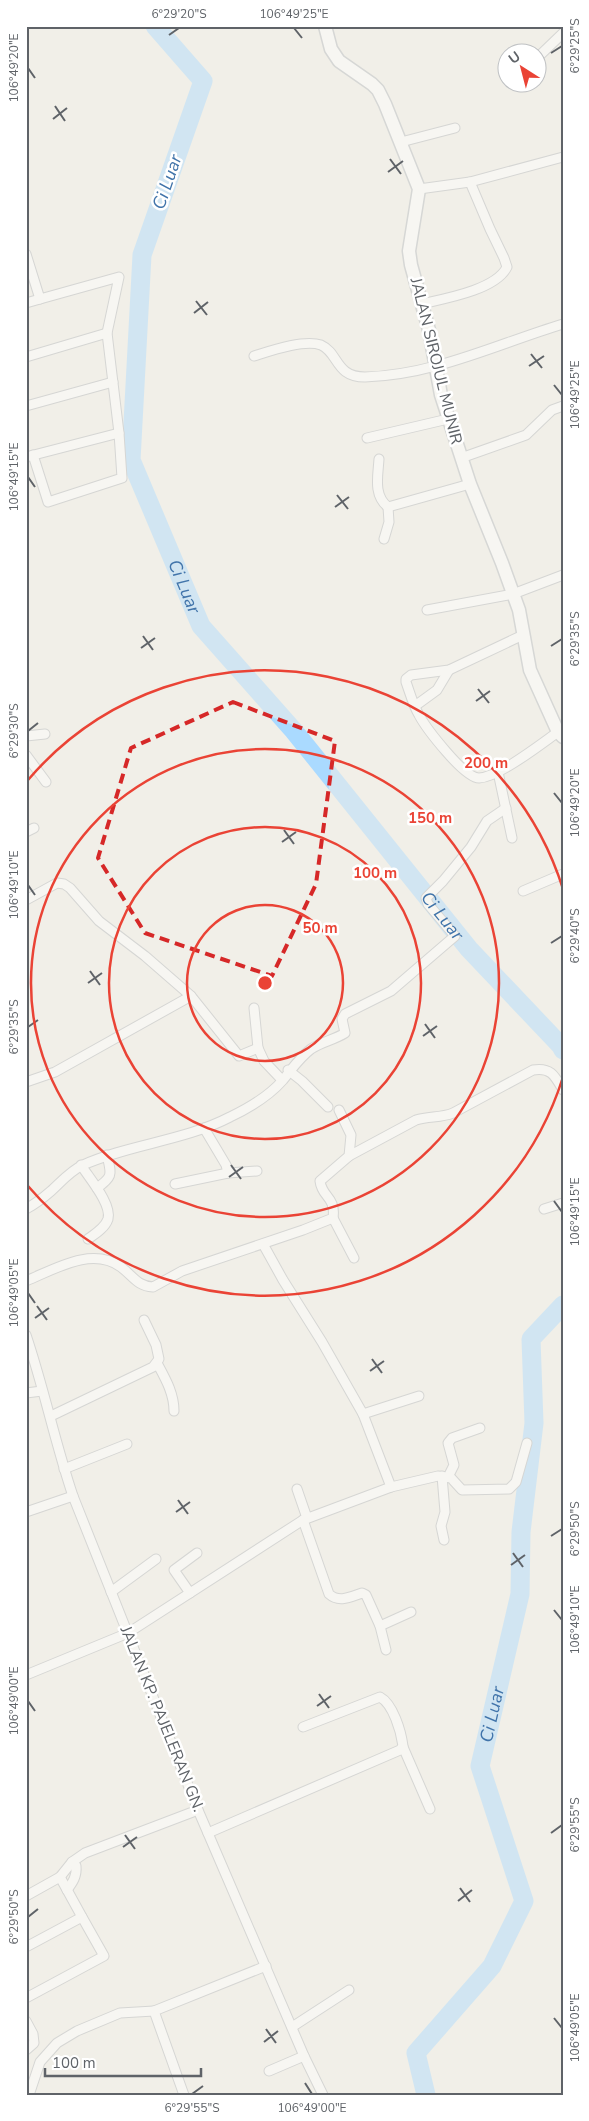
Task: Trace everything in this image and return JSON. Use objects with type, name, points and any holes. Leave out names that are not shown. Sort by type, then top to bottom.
[{"type":"street","name":"JALAN SIROJUL MUNIR","points":[[325,26],[331,49],[339,61],[378,90],[401,142],[418,189],[409,251],[429,330],[448,419],[470,484],[519,610],[530,670],[560,734]]},
{"type":"street","points":[[546,49],[563,33]]},
{"type":"street","points":[[401,142],[455,128]]},
{"type":"street","points":[[418,189],[470,182],[563,157]]},
{"type":"street","points":[[421,304],[456,296],[477,288],[499,276],[507,267],[470,182]]},
{"type":"street","points":[[26,254],[40,299]]},
{"type":"street","points":[[26,304],[119,277],[107,334],[119,432],[122,478],[48,502],[29,456],[119,432]]},
{"type":"street","points":[[254,356],[306,344],[321,345],[331,354],[340,368],[352,375],[380,375],[436,367],[563,324]]},
{"type":"street","points":[[26,356],[107,334]]},
{"type":"street","points":[[26,406],[113,382]]},
{"type":"street","points":[[461,458],[526,435],[552,410],[563,406]]},
{"type":"street","points":[[367,438],[448,419]]},
{"type":"street","points":[[379,459],[378,491],[382,502],[388,507],[389,522],[384,539]]},
{"type":"street","points":[[388,507],[470,484]]},
{"type":"street","points":[[428,610],[513,594],[563,575]]},
{"type":"street","points":[[524,635],[449,670],[408,677],[406,682],[419,715],[439,742],[474,777],[480,778],[498,772],[560,734]]},
{"type":"street","points":[[415,706],[437,690],[449,670]]},
{"type":"street","points":[[26,736],[45,734]]},
{"type":"street","points":[[26,755],[46,782]]},
{"type":"street","points":[[498,772],[512,838]]},
{"type":"street","points":[[26,1209],[45,1196],[81,1165],[204,1128],[247,1108],[263,1098],[282,1080],[288,1070],[312,1048],[345,1033],[342,1021],[345,1014],[390,991],[455,936],[428,904],[426,898],[471,847],[487,821],[506,808]]},
{"type":"street","points":[[522,891],[563,874]]},
{"type":"street","points":[[26,900],[57,883],[64,884],[70,888],[98,921],[145,956],[191,996],[239,1056],[258,1048]]},
{"type":"street","points":[[26,1082],[63,1067],[191,996]]},
{"type":"street","points":[[254,1008],[258,1048],[264,1062],[282,1080]]},
{"type":"street","points":[[354,1258],[333,1218],[334,1204],[322,1189],[320,1181],[349,1156],[416,1120],[424,1117],[445,1117],[533,1070],[545,1069],[550,1072],[563,1090]]},
{"type":"street","points":[[288,1070],[328,1107]]},
{"type":"street","points":[[339,1110],[351,1135],[349,1156]]},
{"type":"street","points":[[204,1128],[226,1165],[228,1173]]},
{"type":"street","points":[[96,1188],[109,1178],[111,1172],[107,1156]]},
{"type":"street","points":[[81,1165],[108,1208],[108,1220],[104,1226],[88,1239]]},
{"type":"street","points":[[175,1184],[228,1173],[256,1171]]},
{"type":"street","points":[[544,1209],[563,1203]]},
{"type":"street","points":[[26,1281],[75,1262],[96,1257],[104,1258],[121,1266],[137,1283],[153,1287],[182,1270],[304,1230],[333,1218]]},
{"type":"street","points":[[263,1244],[363,1414],[391,1487]]},
{"type":"street","points":[[51,1416],[157,1363],[160,1359],[158,1352],[144,1320]]},
{"type":"street","name":"JALAN KP. PAJELERAN GN.","points":[[26,1335],[73,1496],[198,1810],[304,2056],[323,2095]]},
{"type":"street","points":[[157,1363],[169,1386],[174,1402],[174,1411]]},
{"type":"street","points":[[26,1393],[42,1391]]},
{"type":"street","points":[[363,1414],[419,1396]]},
{"type":"street","points":[[26,1675],[128,1633],[305,1519],[391,1487],[445,1476],[454,1465],[448,1442],[452,1438],[480,1428]]},
{"type":"street","points":[[445,1476],[462,1490],[509,1490],[516,1482],[527,1443]]},
{"type":"street","points":[[64,1470],[127,1444]]},
{"type":"street","points":[[444,1540],[441,1526],[445,1512],[445,1476]]},
{"type":"street","points":[[297,1489],[329,1594],[341,1600],[364,1594],[368,1598],[380,1626],[386,1650]]},
{"type":"street","points":[[26,1512],[73,1496]]},
{"type":"street","points":[[190,1593],[174,1570],[197,1553]]},
{"type":"street","points":[[112,1592],[156,1559]]},
{"type":"street","points":[[380,1626],[411,1612]]},
{"type":"street","points":[[303,1727],[380,1697],[385,1700],[391,1708],[403,1747],[430,1809]]},
{"type":"street","points":[[208,1832],[400,1750],[403,1747]]},
{"type":"street","points":[[26,1896],[60,1877],[72,1862],[85,1853],[198,1810]]},
{"type":"street","points":[[67,1890],[75,1878],[76,1866],[72,1862]]},
{"type":"street","points":[[26,1998],[104,1956],[60,1877]]},
{"type":"street","points":[[26,1948],[82,1917]]},
{"type":"street","points":[[29,2095],[40,2062],[57,2042],[77,2031],[120,2013],[154,2011],[266,1966]]},
{"type":"street","points":[[292,2027],[349,1990]]},
{"type":"street","points":[[154,2011],[184,2095]]},
{"type":"street","points":[[26,2021],[33,2034],[34,2043],[26,2050]]},
{"type":"street","points":[[269,2071],[304,2056]]},
{"type":"highlighted area","points":[[233,702],[335,741],[316,884],[272,976],[145,933],[98,858],[131,748]]},
{"type":"waterway","name":"Ci Luar","points":[[155,26],[203,81],[142,255],[131,460],[201,626],[294,731],[469,949],[563,1050]]},
{"type":"waterway","name":"Ci Luar","points":[[426,2095],[416,2053],[492,1966],[524,1901],[480,1766],[520,1594],[521,1532],[534,1423],[531,1339],[563,1305]]}]
